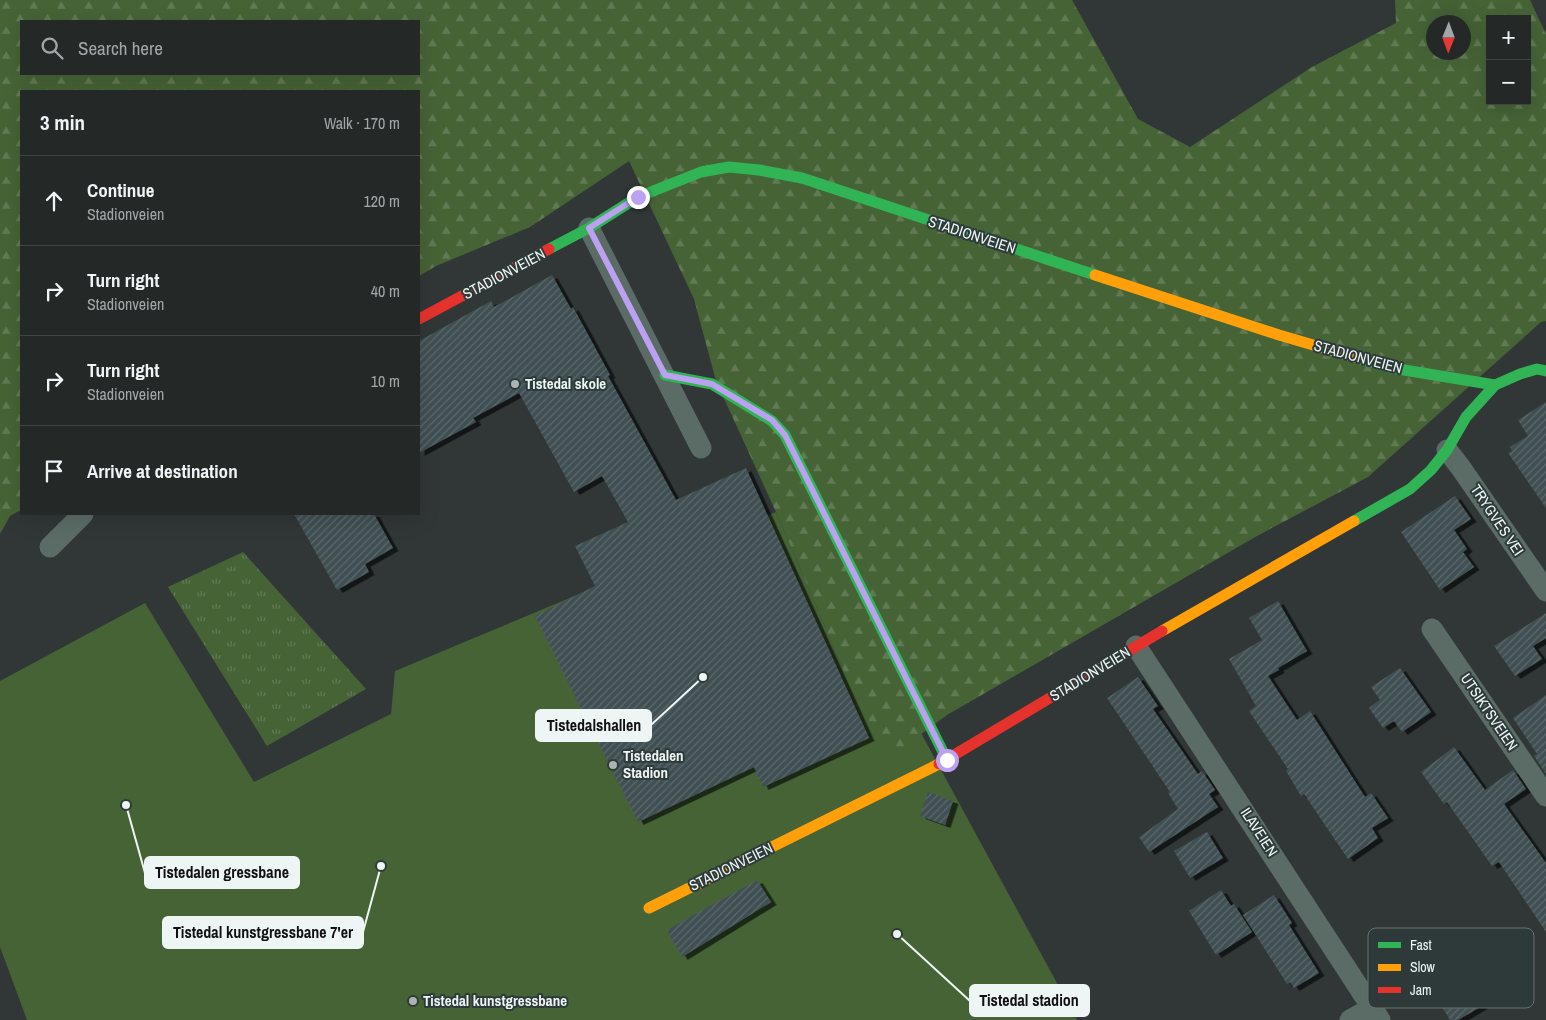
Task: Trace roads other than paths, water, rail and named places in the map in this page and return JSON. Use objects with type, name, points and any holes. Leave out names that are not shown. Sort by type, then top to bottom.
[{"type":"street","name":"STADIONVEIEN","points":[[420,318],[589,228],[638,197],[701,172],[729,167],[759,170],[802,178],[1270,332],[1392,368],[1495,385]]},
{"type":"street","points":[[589,228],[665,375],[700,448]]},
{"type":"street","points":[[1495,385],[1528,372],[1546,371]]},
{"type":"street","points":[[665,375],[712,384],[751,406],[779,426],[947,760]]},
{"type":"street","name":"STADIONVEIEN","points":[[649,908],[947,760],[1136,646],[1290,556],[1410,489],[1431,470],[1447,450],[1466,417],[1495,385]]},
{"type":"street","name":"TRYGVES VEI","points":[[1447,450],[1546,591]]},
{"type":"street","points":[[50,547],[82,515]]},
{"type":"street","name":"UTSIKTSVEIEN","points":[[1432,629],[1546,796]]},
{"type":"street","name":"ILAVEIEN","points":[[1136,646],[1368,1002]]},
{"type":"street","points":[[1350,1020],[1376,1014]]},
{"type":"place","name":"Tistedal skole","points":[[515,384]]},
{"type":"place","name":"Tistedalshallen","points":[[703,677]]},
{"type":"place","name":"Tistedalen Stadion","points":[[613,765]]},
{"type":"place","name":"Tistedalen gressbane","points":[[126,805]]},
{"type":"place","name":"Tistedal kunstgressbane 7'er","points":[[381,866]]},
{"type":"place","name":"Tistedal stadion","points":[[897,934]]},
{"type":"place","name":"Tistedal kunstgressbane","points":[[413,1001]]}]
